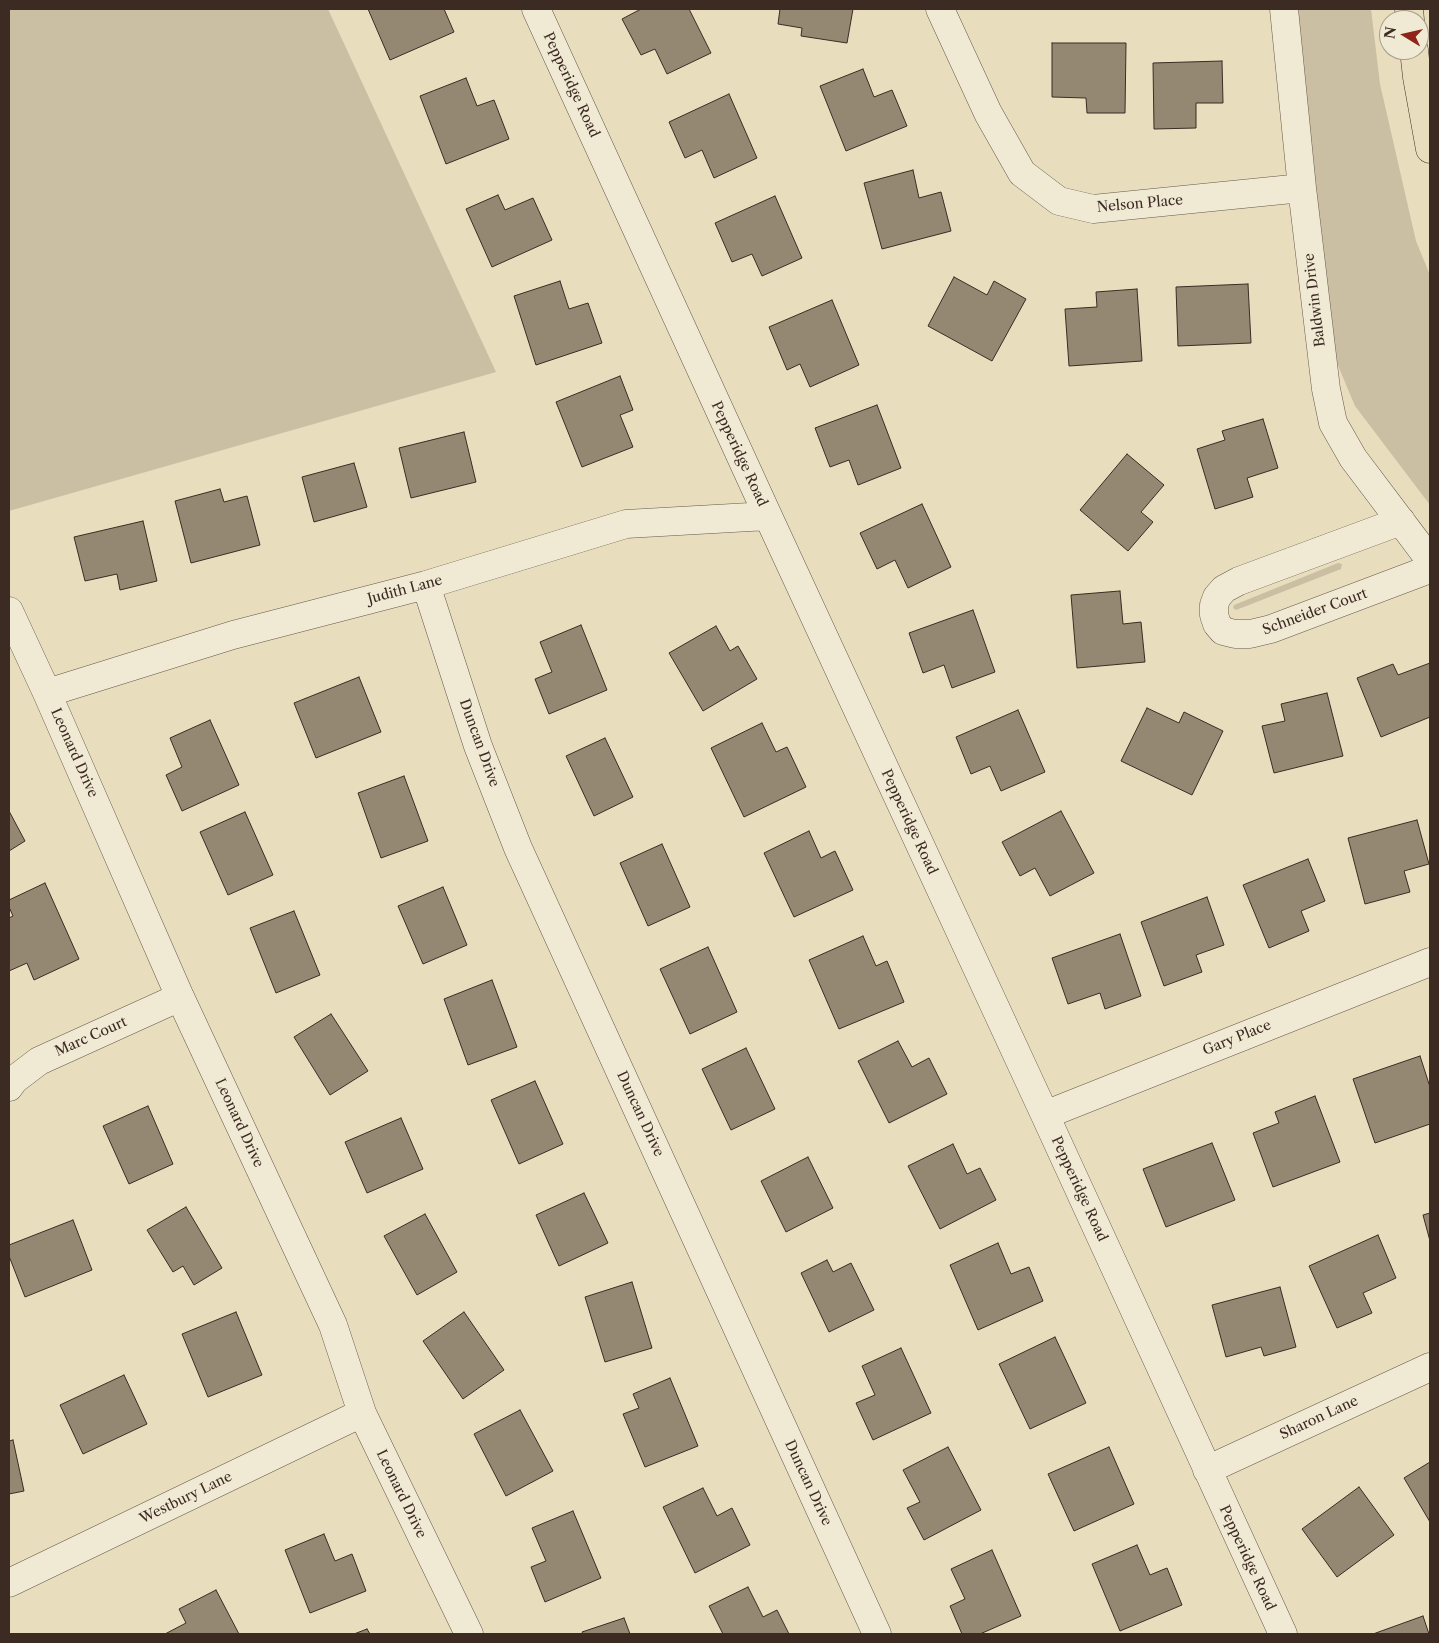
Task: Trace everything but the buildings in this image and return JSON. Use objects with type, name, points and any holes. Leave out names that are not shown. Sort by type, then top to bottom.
[{"type":"highway","points":[[1415,60],[1430,149]]},
{"type":"street","name":"Pepperidge Road","points":[[536,9],[1283,1634]]},
{"type":"street","name":"Nelson Place","points":[[940,9],[988,113],[1022,173],[1059,201],[1094,209],[1302,188]]},
{"type":"street","name":"Baldwin Drive","points":[[1284,9],[1302,188],[1326,388],[1333,423],[1353,458],[1430,560]]},
{"type":"street","name":"Judith Lane","points":[[47,693],[234,635],[426,585],[626,524],[768,516]]},
{"type":"street","name":"Schneider Court","points":[[1401,521],[1239,581],[1224,589],[1217,597],[1214,605],[1214,616],[1217,624],[1223,630],[1235,634],[1250,634],[1271,629],[1430,569]]},
{"type":"street","name":"Duncan Drive","points":[[426,585],[478,746],[518,848],[877,1634]]},
{"type":"street","name":"Leonard Drive","points":[[9,611],[47,693],[180,997],[333,1324],[362,1413],[470,1634]]},
{"type":"street","name":"Gary Place","points":[[1045,1115],[1430,962]]},
{"type":"street","name":"Marc Court","points":[[9,1087],[14,1080],[39,1061],[180,997]]},
{"type":"street","name":"Sharon Lane","points":[[1207,1470],[1430,1367]]},
{"type":"street","name":"Westbury Lane","points":[[9,1583],[362,1413]]},
{"type":"shaded area","points":[[9,9],[328,9],[496,372],[9,511]]},
{"type":"shaded area","points":[[1294,9],[1371,9],[1380,84],[1416,241],[1430,275],[1430,505],[1355,406],[1334,356]]},
{"type":"shaded area","points":[[1338,563],[1342,564],[1341,569],[1236,610],[1233,608],[1234,605]]}]
